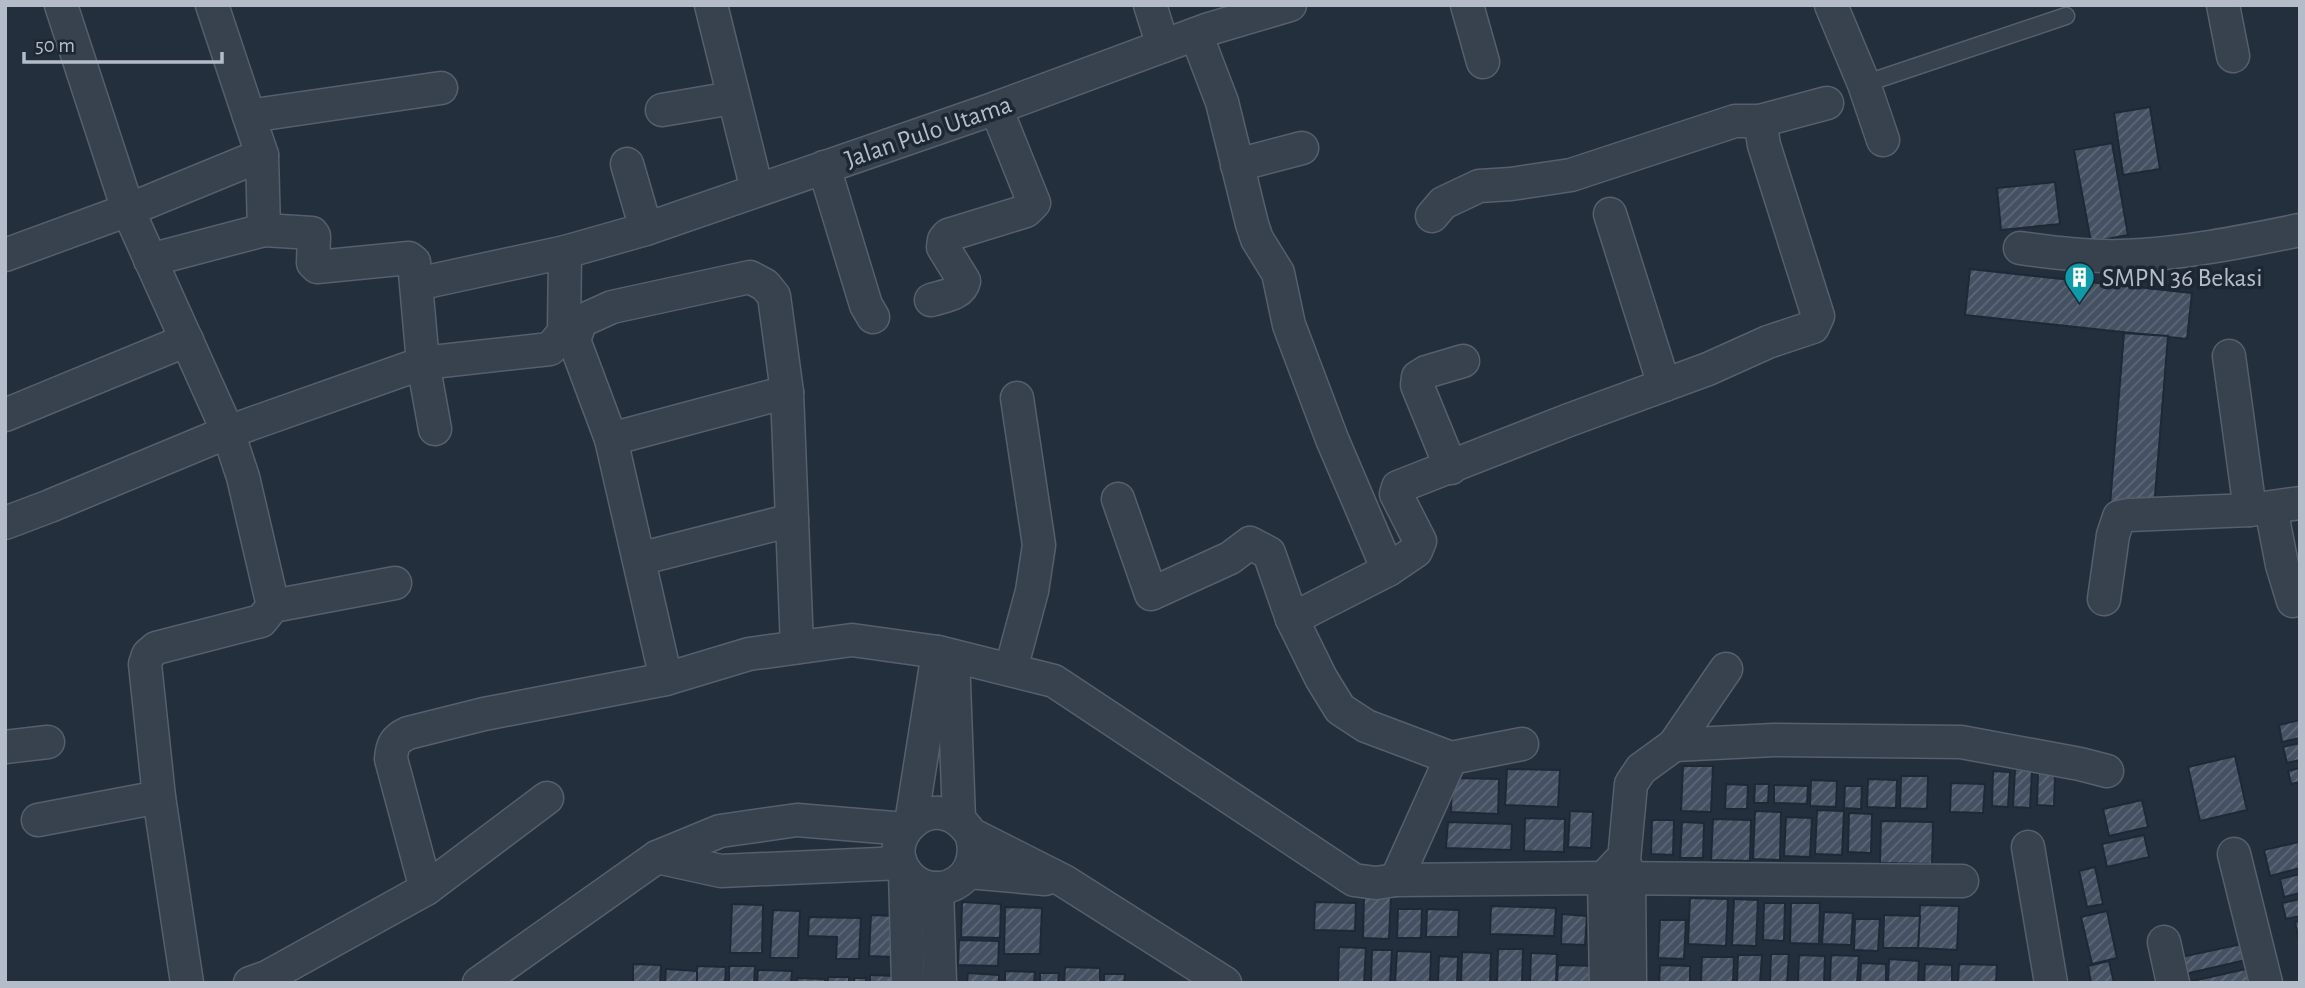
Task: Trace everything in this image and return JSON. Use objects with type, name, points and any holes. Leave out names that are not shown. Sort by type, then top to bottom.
[{"type":"street","points":[[61,5],[128,210],[228,432],[243,477],[273,606]]},
{"type":"street","points":[[212,5],[262,155],[264,230]]},
{"type":"street","points":[[711,5],[757,190]]},
{"type":"street","points":[[1150,5],[1163,46]]},
{"type":"street","name":"Jalan Pulo Utama","points":[[417,284],[565,252],[646,229],[996,108],[1196,34],[1290,5]]},
{"type":"street","points":[[1467,5],[1483,62]]},
{"type":"street","points":[[1831,5],[1864,84],[1883,140]]},
{"type":"street","points":[[2223,5],[2233,56]]},
{"type":"street","points":[[1196,34],[1222,102],[1257,239],[1278,273],[1293,338],[1332,439],[1388,570]]},
{"type":"street","points":[[249,116],[441,88]]},
{"type":"street","points":[[662,110],[732,98]]},
{"type":"street","points":[[1432,216],[1443,203],[1479,186],[1571,175],[1735,121],[1760,121],[1827,103]]},
{"type":"street","points":[[931,300],[963,287],[964,281],[943,247],[948,235],[1026,211],[1034,203],[996,108]]},
{"type":"street","points":[[1293,619],[1388,570],[1420,546],[1396,490],[1398,487],[1739,357],[1768,342],[1813,327],[1818,316],[1764,145],[1760,121]]},
{"type":"street","points":[[1237,165],[1302,148]]},
{"type":"street","points":[[5,255],[128,210],[262,155]]},
{"type":"street","points":[[627,164],[646,229]]},
{"type":"street","points":[[824,167],[866,305],[873,317]]},
{"type":"street","points":[[1611,214],[1664,385]]},
{"type":"street","points":[[150,260],[264,230],[312,233],[313,263],[317,267],[409,258],[414,262],[423,363],[435,429]]},
{"type":"street","points":[[2020,248],[2069,255],[2123,256],[2234,244],[2300,230]]},
{"type":"street","points":[[5,523],[228,432],[423,363],[550,349],[564,332],[565,252]]},
{"type":"street","points":[[666,679],[611,439],[574,340],[581,321],[612,307],[750,277],[765,285],[774,296],[787,392],[797,647]]},
{"type":"street","points":[[5,415],[187,341]]},
{"type":"street","points":[[2229,356],[2274,507],[2282,565],[2293,601]]},
{"type":"street","points":[[1451,468],[1417,386],[1418,377],[1426,372],[1463,362]]},
{"type":"street","points":[[611,439],[787,392]]},
{"type":"street","points":[[1011,669],[1032,591],[1039,545],[1017,398]]},
{"type":"street","points":[[1118,499],[1151,594],[1230,558],[1250,542],[1269,553],[1293,619],[1321,678],[1340,709],[1367,726],[1451,758],[1522,744]]},
{"type":"street","points":[[2104,599],[2113,535],[2119,517],[2274,507]]},
{"type":"street","points":[[639,559],[792,520]]},
{"type":"street","points":[[187,983],[159,797],[145,664],[148,655],[156,648],[261,621],[273,606],[395,583]]},
{"type":"street","points":[[426,889],[391,759],[392,747],[398,738],[408,733],[484,714],[666,679],[749,654],[852,639],[946,654],[1054,681],[1354,880],[1376,883],[1619,872],[1962,881]]},
{"type":"street","points":[[908,983],[903,867],[899,849],[909,826],[946,654]]},
{"type":"street","points":[[657,857],[721,871],[903,867],[922,886],[937,888],[954,884],[968,872],[975,850],[965,827],[946,654]]},
{"type":"street","points":[[1606,983],[1631,784],[1641,769],[1674,745],[1726,669]]},
{"type":"street","points":[[1674,745],[1774,740],[1961,742],[2107,771]]},
{"type":"street","points":[[5,747],[48,742]]},
{"type":"street","points":[[1396,880],[1451,758]]},
{"type":"street","points":[[38,820],[159,797]]},
{"type":"street","points":[[250,983],[268,977],[426,889],[547,798]]},
{"type":"street","points":[[479,983],[657,857],[720,831],[797,820],[909,826],[926,814],[934,813],[1064,881],[1225,983]]},
{"type":"street","points":[[2028,848],[2051,983]]},
{"type":"street","points":[[2234,854],[2266,983]]},
{"type":"street","points":[[968,872],[1064,881]]},
{"type":"street","points":[[1619,872],[1630,983]]},
{"type":"street","points":[[937,888],[940,983]]},
{"type":"street","points":[[2164,942],[2173,983]]},
{"type":"lane","points":[[1864,84],[2066,16]]},
{"type":"building","points":[[2150,107],[2160,169],[2123,175],[2114,113]]},
{"type":"building","points":[[2112,143],[2128,235],[2091,242],[2074,150]]},
{"type":"building","points":[[2055,182],[2060,224],[2001,230],[1997,188]]},
{"type":"building","name":"SMPN 36 Bekasi","points":[[1970,269],[2192,293],[2187,339],[1965,315]]},
{"type":"building","name":"SMPN 36 Bekasi","points":[[2124,333],[2168,336],[2154,508],[2110,505]]},
{"type":"building","points":[[2300,720],[2300,738],[2282,742],[2279,725]]},
{"type":"building","points":[[2300,743],[2300,760],[2287,763],[2283,747]]},
{"type":"building","points":[[2235,756],[2247,810],[2200,821],[2188,767]]},
{"type":"building","points":[[1683,766],[1713,766],[1711,812],[1681,811]]},
{"type":"building","points":[[2300,768],[2300,782],[2291,784],[2288,771]]},
{"type":"building","points":[[1507,769],[1560,770],[1558,807],[1505,805]]},
{"type":"building","points":[[2015,769],[2032,770],[2030,808],[2013,807]]},
{"type":"building","points":[[1993,771],[2010,772],[2008,807],[1992,806]]},
{"type":"building","points":[[2038,773],[2055,774],[2054,806],[2037,805]]},
{"type":"building","points":[[1901,776],[1928,776],[1927,809],[1900,808]]},
{"type":"building","points":[[1452,778],[1499,779],[1498,814],[1451,812]]},
{"type":"building","points":[[1868,779],[1897,780],[1896,808],[1867,807]]},
{"type":"building","points":[[1811,780],[1837,781],[1836,807],[1810,806]]},
{"type":"building","points":[[1951,783],[1985,784],[1983,813],[1950,812]]},
{"type":"building","points":[[1726,784],[1748,785],[1747,809],[1725,809]]},
{"type":"building","points":[[1755,784],[1769,784],[1768,803],[1754,803]]},
{"type":"building","points":[[1774,785],[1808,786],[1807,804],[1774,803]]},
{"type":"building","points":[[1845,786],[1862,786],[1861,809],[1844,808]]},
{"type":"building","points":[[2142,800],[2148,827],[2109,836],[2103,809]]},
{"type":"building","points":[[1817,810],[1844,811],[1842,855],[1815,854]]},
{"type":"building","points":[[1570,811],[1593,812],[1591,848],[1568,847]]},
{"type":"building","points":[[1755,811],[1781,812],[1780,860],[1753,859]]},
{"type":"building","points":[[1849,813],[1872,814],[1871,853],[1848,852]]},
{"type":"building","points":[[1786,817],[1812,818],[1810,857],[1784,856]]},
{"type":"building","points":[[1525,818],[1565,819],[1564,852],[1524,851]]},
{"type":"building","points":[[1713,819],[1751,820],[1750,861],[1711,860]]},
{"type":"building","points":[[1652,820],[1674,820],[1673,855],[1651,854]]},
{"type":"building","points":[[1881,821],[1933,822],[1932,864],[1880,863]]},
{"type":"building","points":[[1448,822],[1512,824],[1511,850],[1446,848]]},
{"type":"building","points":[[1682,822],[1704,823],[1703,858],[1680,858]]},
{"type":"building","points":[[2144,835],[2149,857],[2107,867],[2102,844]]},
{"type":"building","points":[[2299,842],[2300,868],[2270,876],[2264,850]]},
{"type":"building","points":[[2095,867],[2103,904],[2087,907],[2079,871]]},
{"type":"building","points":[[2300,874],[2300,893],[2284,897],[2280,879]]},
{"type":"building","points":[[1364,894],[1391,895],[1389,939],[1363,938]]},
{"type":"building","points":[[1690,898],[1728,899],[1726,946],[1688,944]]},
{"type":"building","points":[[1734,899],[1758,900],[1756,946],[1732,945]]},
{"type":"building","points":[[2300,899],[2300,916],[2286,919],[2282,903]]},
{"type":"building","points":[[962,902],[1001,904],[1000,938],[961,937]]},
{"type":"building","points":[[1315,902],[1356,903],[1355,931],[1314,930]]},
{"type":"building","points":[[1764,903],[1785,903],[1784,941],[1763,940]]},
{"type":"building","points":[[1791,903],[1820,903],[1819,944],[1790,943]]},
{"type":"building","points":[[732,904],[763,905],[762,953],[730,953]]},
{"type":"building","points":[[1920,905],[1959,906],[1957,950],[1918,948]]},
{"type":"building","points":[[1491,906],[1556,908],[1554,936],[1490,934]]},
{"type":"building","points":[[1005,907],[1042,908],[1040,954],[1004,954]]},
{"type":"building","points":[[1398,909],[1422,909],[1421,938],[1397,938]]},
{"type":"building","points":[[1427,909],[1459,910],[1458,937],[1426,937]]},
{"type":"building","points":[[773,910],[800,911],[798,958],[770,958]]},
{"type":"building","points":[[2107,911],[2117,958],[2092,964],[2081,917]]},
{"type":"building","points":[[1824,912],[1853,913],[1851,945],[1822,944]]},
{"type":"building","points":[[1562,914],[1587,916],[1585,945],[1561,944]]},
{"type":"building","points":[[871,915],[896,916],[894,957],[869,956]]},
{"type":"building","points":[[1884,915],[1920,916],[1918,948],[1883,948]]},
{"type":"building","points":[[809,917],[861,918],[859,959],[836,959],[837,937],[808,936]]},
{"type":"building","points":[[1855,919],[1880,919],[1878,951],[1854,950]]},
{"type":"building","points":[[1660,920],[1686,920],[1684,959],[1658,958]]},
{"type":"building","points":[[2300,921],[2300,941],[2299,941],[2295,922]]},
{"type":"building","points":[[959,940],[999,941],[998,966],[958,965]]},
{"type":"building","points":[[2242,944],[2246,960],[2185,974],[2181,957]]},
{"type":"building","points":[[1339,947],[1366,948],[1364,983],[1338,982]]},
{"type":"building","points":[[1498,949],[1523,949],[1522,983],[1497,983]]},
{"type":"building","points":[[1372,950],[1392,950],[1390,983],[1371,983]]},
{"type":"building","points":[[1397,951],[1431,952],[1430,983],[1395,983]]},
{"type":"building","points":[[1462,952],[1491,953],[1490,983],[1461,983]]},
{"type":"building","points":[[1531,953],[1557,954],[1556,983],[1530,983]]},
{"type":"building","points":[[1771,954],[1789,954],[1787,983],[1770,983]]},
{"type":"building","points":[[1738,955],[1762,955],[1760,983],[1737,983]]},
{"type":"building","points":[[1799,955],[1825,956],[1824,983],[1798,983]]},
{"type":"building","points":[[1831,955],[1859,956],[1857,983],[1830,983]]},
{"type":"building","points":[[1439,956],[1458,957],[1457,983],[1438,983]]},
{"type":"building","points":[[1702,957],[1734,957],[1733,983],[1701,983]]},
{"type":"building","points":[[1889,959],[1919,961],[1918,983],[1888,983]]},
{"type":"building","points":[[2109,961],[2114,983],[2091,983],[2088,966]]},
{"type":"building","points":[[1861,963],[1886,964],[1886,983],[1860,983]]},
{"type":"building","points":[[633,964],[661,965],[660,983],[633,983]]},
{"type":"building","points":[[1925,964],[1952,965],[1952,983],[1924,983]]},
{"type":"building","points":[[1959,964],[1997,965],[1996,983],[1958,983]]},
{"type":"building","points":[[1558,965],[1595,966],[1595,983],[1557,983]]},
{"type":"building","points":[[1660,965],[1690,966],[1690,983],[1659,983]]},
{"type":"building","points":[[697,966],[726,967],[725,983],[696,983]]},
{"type":"building","points":[[729,966],[755,966],[754,983],[729,983]]},
{"type":"building","points":[[1065,967],[1100,968],[1100,983],[1064,983]]},
{"type":"building","points":[[666,969],[697,971],[697,983],[665,983]]},
{"type":"building","points":[[2246,969],[2249,983],[2188,983],[2188,982]]},
{"type":"building","points":[[758,970],[792,971],[791,983],[757,983]]},
{"type":"building","points":[[1005,971],[1035,972],[1034,983],[1005,983]]},
{"type":"building","points":[[968,973],[999,975],[999,983],[967,983]]},
{"type":"building","points":[[1040,973],[1059,973],[1058,983],[1040,983]]},
{"type":"building","points":[[1104,974],[1125,974],[1124,983],[1104,983]]},
{"type":"building","points":[[870,975],[897,976],[896,983],[870,983]]},
{"type":"building","points":[[828,977],[849,977],[849,983],[828,983]]},
{"type":"building","points":[[797,978],[825,979],[825,983],[797,983]]},
{"type":"building","points":[[854,978],[866,978],[866,983],[854,983]]},
{"type":"place","name":"SMPN 36 Bekasi","points":[[2079,304]]}]
